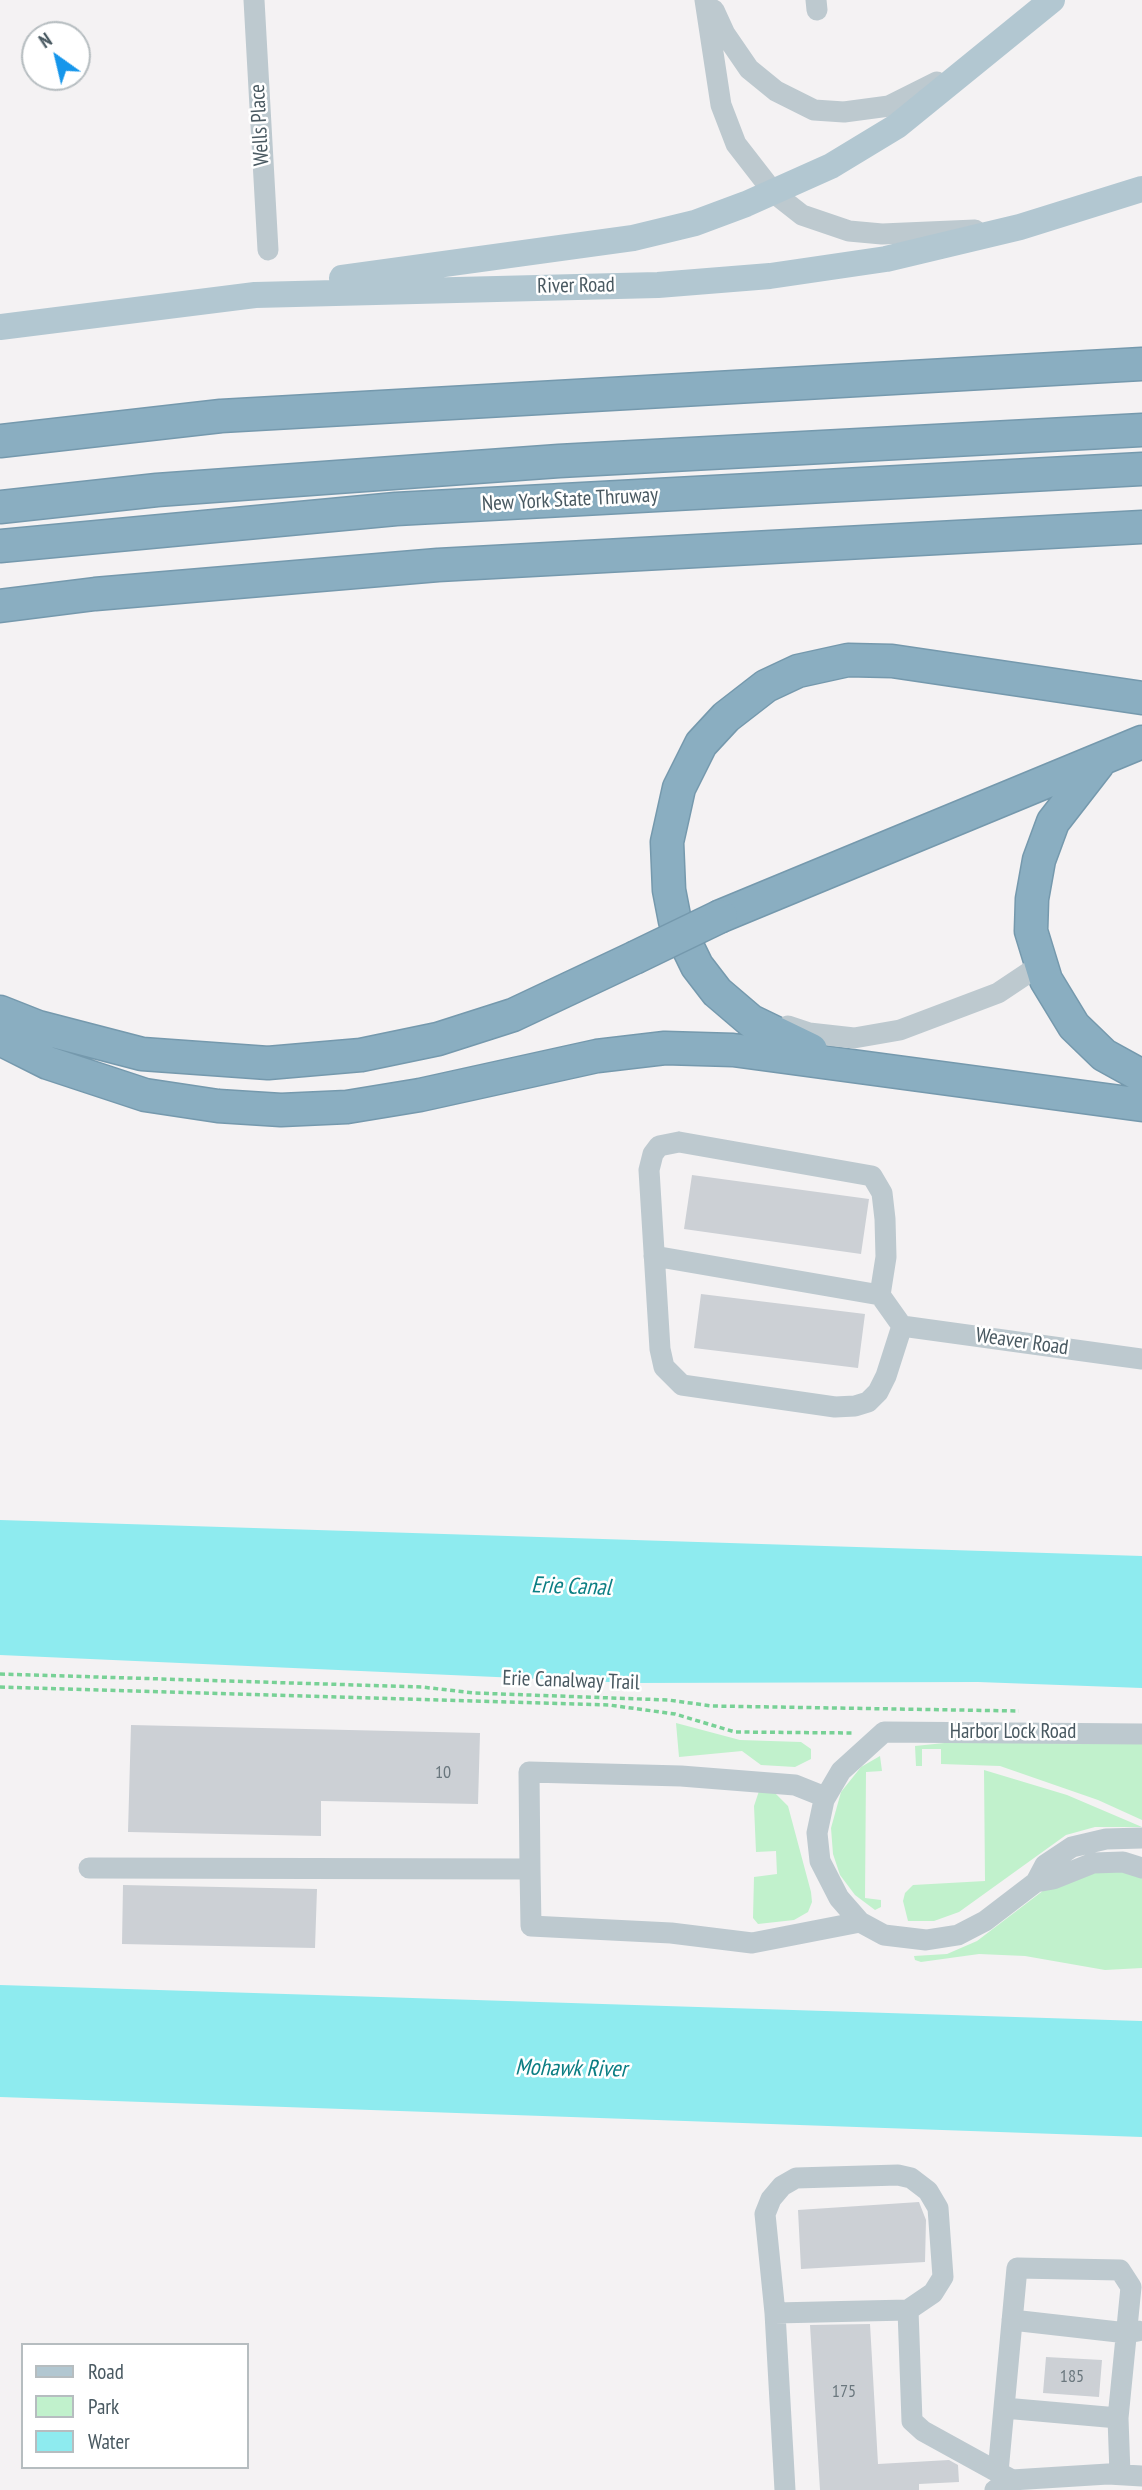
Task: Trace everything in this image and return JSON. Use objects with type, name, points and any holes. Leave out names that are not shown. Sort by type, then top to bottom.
[{"type":"highway","points":[[0,441],[221,416],[1142,364]]},
{"type":"highway","name":"New York State Thruway","points":[[0,507],[157,490],[546,462],[1142,430]]},
{"type":"highway","name":"New York State Thruway","points":[[0,546],[396,509],[1142,469]]},
{"type":"highway","points":[[0,606],[95,594],[438,565],[1142,527]]},
{"type":"highway","points":[[855,1067],[774,1034],[751,1021],[717,992],[696,966],[675,921],[669,890],[667,842],[680,788],[701,744],[726,717],[766,686],[798,671],[848,660],[892,661],[1142,698]]},
{"type":"highway","points":[[0,1012],[38,1027],[142,1054],[268,1063],[361,1055],[438,1040],[513,1015],[721,916],[1142,742]]},
{"type":"highway","points":[[1101,760],[1077,787],[1053,822],[1039,860],[1032,899],[1031,932],[1040,965],[1074,1026],[1104,1055],[1142,1076]]},
{"type":"highway","points":[[0,1040],[48,1063],[145,1095],[218,1107],[281,1110],[359,1105],[597,1056],[665,1048],[733,1050],[1142,1105]]},
{"type":"main road","points":[[255,295],[317,281],[633,238],[695,223],[774,193],[831,166],[897,126],[994,50],[1052,0]]},
{"type":"main road","name":"River Road","points":[[0,327],[255,295],[659,285],[770,276],[886,259],[1020,228],[1142,189]]},
{"type":"street","name":"Wells Place","points":[[254,0],[268,250]]},
{"type":"street","points":[[707,0],[725,34],[749,69],[776,91],[814,110],[844,112],[889,106],[915,95],[994,50]]},
{"type":"street","points":[[707,0],[722,105],[736,144],[774,193],[802,215],[849,231],[882,234],[1020,228]]},
{"type":"street","points":[[717,992],[758,1015],[809,1033],[854,1038],[900,1030],[998,993],[1040,965]]},
{"type":"street","points":[[679,1142],[872,1176],[882,1193],[886,1257],[880,1294],[902,1326],[878,1392],[868,1402],[835,1407],[682,1385],[664,1367],[660,1349],[649,1170],[653,1154],[659,1146],[679,1142]]},
{"type":"street","points":[[654,1256],[880,1294]]},
{"type":"street","name":"Weaver Road","points":[[902,1326],[1142,1359]]},
{"type":"street","points":[[884,1732],[841,1771],[825,1797],[817,1833],[820,1861],[839,1898],[860,1922],[884,1935],[926,1940],[958,1935],[985,1921],[1036,1882],[1045,1865],[1072,1847],[1106,1839],[1142,1838]]},
{"type":"street","name":"Harbor Lock Road","points":[[884,1732],[1142,1734]]},
{"type":"street","points":[[825,1797],[795,1785],[681,1776],[529,1772],[531,1926],[671,1933],[752,1943],[860,1922]]},
{"type":"street","points":[[1036,1882],[1053,1879],[1093,1863],[1123,1863],[1142,1868]]},
{"type":"street","points":[[89,1868],[530,1870]]},
{"type":"street","points":[[775,2312],[908,2310],[933,2293],[943,2277],[938,2208],[928,2191],[912,2178],[898,2175],[796,2178],[777,2193],[765,2214],[775,2312],[785,2490]]},
{"type":"street","points":[[1002,2481],[1004,2408],[1017,2268],[1120,2270],[1132,2287],[1135,2332],[1118,2418],[1120,2474]]},
{"type":"street","points":[[908,2310],[912,2421],[923,2431],[1002,2481],[1120,2474],[1142,2476]]},
{"type":"street","points":[[1012,2320],[1135,2332]]},
{"type":"street","points":[[1004,2408],[1118,2418]]},
{"type":"path","name":"Erie Canalway Trail","points":[[0,1674],[422,1687],[474,1693],[668,1700],[712,1706],[1020,1711]]},
{"type":"path","points":[[0,1687],[609,1705],[675,1714],[735,1732],[884,1732]]},
{"type":"green space","points":[[676,1723],[740,1740],[801,1742],[811,1749],[811,1759],[795,1767],[761,1765],[742,1751],[679,1757]]},
{"type":"green space","points":[[954,1742],[1142,1742],[1142,1820],[1098,1800],[1000,1766],[941,1764],[941,1749],[922,1749],[922,1766],[916,1766],[915,1746]]},
{"type":"green space","points":[[880,1756],[882,1771],[866,1772],[865,1898],[881,1900],[881,1907],[875,1910],[855,1895],[840,1875],[833,1854],[831,1828],[841,1792],[861,1767]]},
{"type":"green space","points":[[984,1770],[1067,1795],[1142,1827],[1095,1827],[1066,1835],[959,1912],[934,1921],[908,1921],[903,1901],[905,1893],[913,1885],[985,1881]]},
{"type":"green space","points":[[759,1791],[775,1793],[788,1806],[812,1902],[808,1912],[794,1920],[758,1924],[753,1918],[754,1877],[777,1874],[776,1851],[756,1852],[754,1806]]},
{"type":"green space","points":[[1096,1869],[1121,1871],[1142,1877],[1142,1968],[1105,1970],[1025,1956],[979,1954],[921,1962],[915,1960],[914,1956],[947,1954],[977,1941],[1048,1887]]},
{"type":"water","name":"Erie Canal","points":[[0,1520],[1142,1556],[1142,1688],[978,1682],[631,1683],[0,1655]]},
{"type":"water","name":"Mohawk River","points":[[0,1985],[1142,2021],[1142,2137],[0,2097]]},
{"type":"building","points":[[692,1175],[869,1199],[861,1254],[684,1229]]},
{"type":"building","points":[[701,1294],[865,1314],[858,1368],[694,1348]]},
{"type":"building","points":[[131,1725],[480,1733],[478,1804],[321,1801],[321,1836],[128,1832]]},
{"type":"building","points":[[123,1885],[317,1889],[315,1948],[122,1944]]},
{"type":"building","points":[[919,2202],[926,2220],[925,2262],[801,2269],[798,2210]]},
{"type":"building","points":[[870,2324],[878,2464],[949,2460],[958,2465],[959,2482],[919,2484],[919,2490],[820,2490],[810,2325]]},
{"type":"building","points":[[1046,2357],[1102,2360],[1099,2397],[1043,2393]]}]
